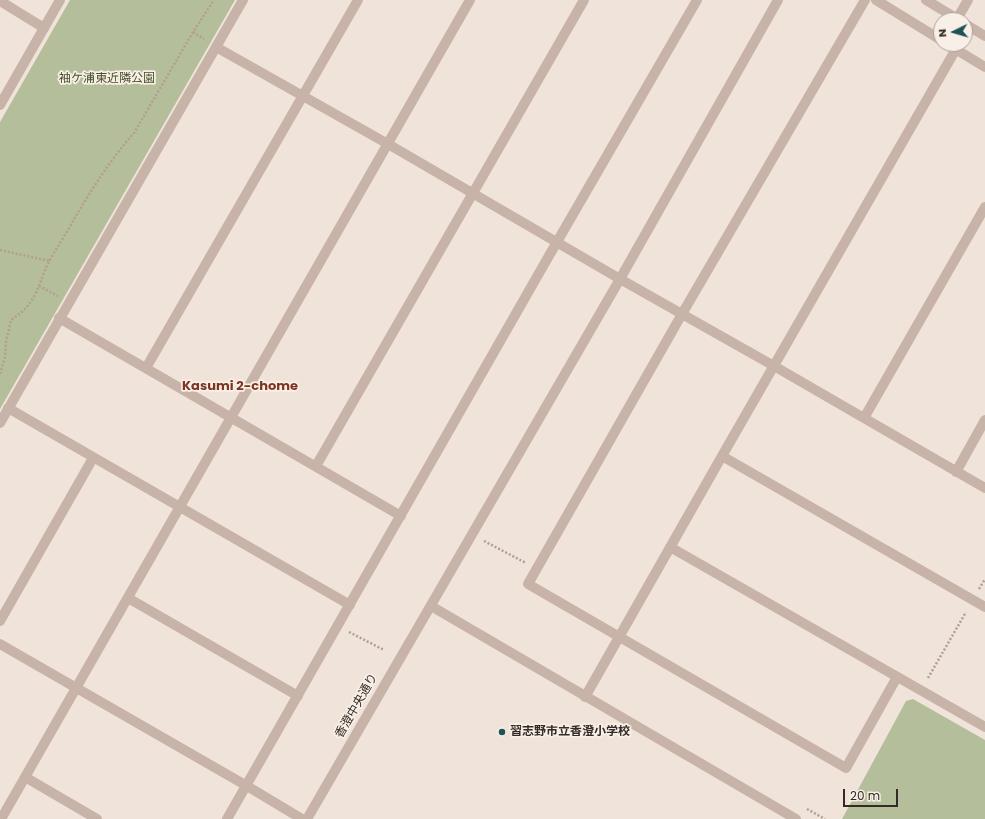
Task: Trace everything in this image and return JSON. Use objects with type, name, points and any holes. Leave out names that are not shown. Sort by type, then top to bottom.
[{"type":"street","points":[[0,105],[60,0]]},
{"type":"street","points":[[0,423],[243,0]]},
{"type":"street","points":[[146,368],[358,0]]},
{"type":"street","points":[[1,819],[470,0]]},
{"type":"street","points":[[316,466],[584,0]]},
{"type":"street","points":[[227,819],[697,0]]},
{"type":"street","name":"香澄中央通り","points":[[307,819],[620,279],[778,0]]},
{"type":"street","points":[[865,0],[682,314],[528,584],[846,768],[897,677]]},
{"type":"street","points":[[876,0],[933,35]]},
{"type":"street","points":[[926,0],[945,12]]},
{"type":"street","points":[[963,12],[968,0]]},
{"type":"street","points":[[0,1],[44,28]]},
{"type":"street","points":[[973,29],[985,36]]},
{"type":"street","points":[[216,47],[474,193],[557,243],[985,488]]},
{"type":"street","points":[[585,697],[618,636],[774,366],[949,52]]},
{"type":"street","points":[[960,52],[985,67]]},
{"type":"street","points":[[864,418],[985,207]]},
{"type":"street","points":[[59,318],[401,516]]},
{"type":"street","points":[[8,408],[350,605]]},
{"type":"street","points":[[956,472],[985,420]]},
{"type":"street","points":[[722,456],[985,607]]},
{"type":"street","points":[[0,621],[93,458]]},
{"type":"street","points":[[670,547],[985,727]]},
{"type":"street","points":[[128,598],[298,696]]},
{"type":"street","points":[[430,606],[796,819]]},
{"type":"street","points":[[0,644],[302,819]]},
{"type":"street","points":[[25,777],[97,819]]},
{"type":"path","points":[[0,374],[5,357],[6,342],[11,320],[20,314],[29,304],[39,286],[49,262],[86,199],[122,146],[134,133],[193,32],[214,0]]},
{"type":"path","points":[[0,250],[49,262]]},
{"type":"path","points":[[39,286],[69,302]]},
{"type":"path","points":[[484,541],[537,569]]},
{"type":"path","points":[[979,590],[985,579]]},
{"type":"path","points":[[927,680],[969,608]]},
{"type":"path","points":[[338,626],[384,650]]},
{"type":"green space","name":"袖ケ浦東近隣公園","points":[[70,0],[235,0],[0,409],[0,122]]},
{"type":"green space","points":[[913,699],[985,740],[985,819],[842,819],[906,701]]},
{"type":"place","name":"習志野市立香澄小学校","points":[[502,732]]},
{"type":"district","name":"Kasumi 2-chome","points":[[240,387]]}]
